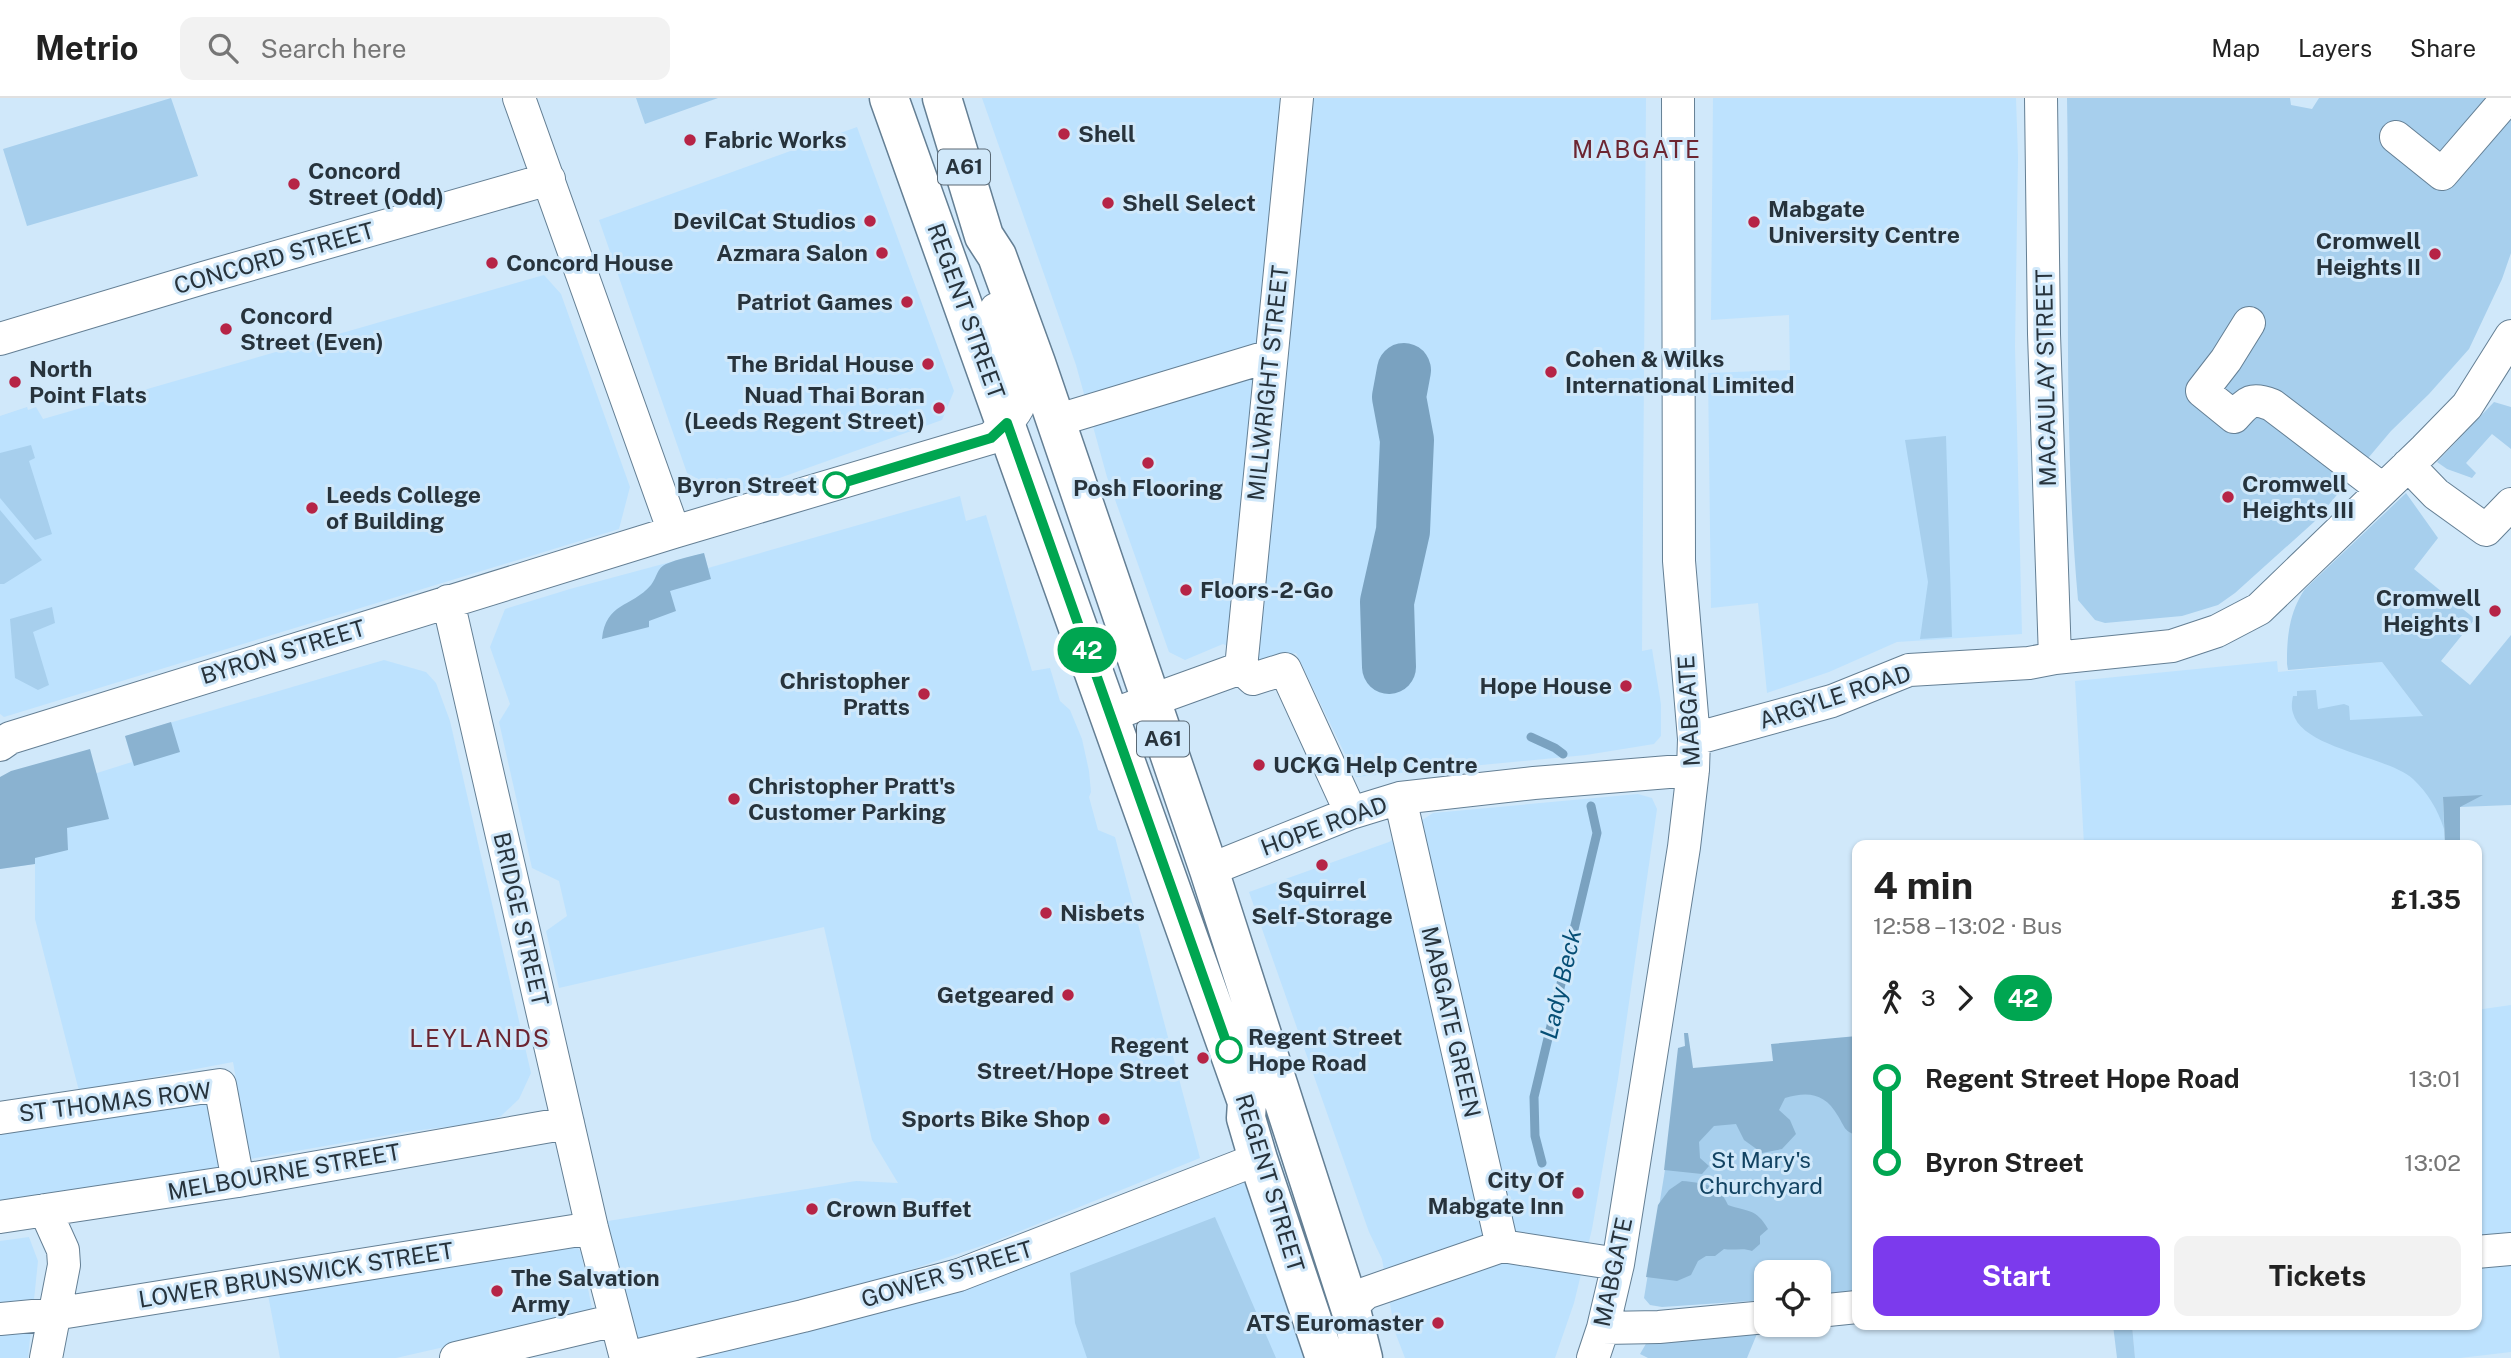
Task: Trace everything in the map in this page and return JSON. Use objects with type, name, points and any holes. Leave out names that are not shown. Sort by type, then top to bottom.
[{"type":"highway","name":"REGENT STREET","points":[[942,98],[952,123],[984,236],[997,256],[1209,870],[1352,1314],[1363,1358]]},
{"type":"highway","name":"REGENT STREET","points":[[894,102],[1032,501],[1111,715],[1247,1102],[1246,1118],[1258,1159],[1325,1358]]},
{"type":"street","points":[[519,98],[674,532]]},
{"type":"street","name":"MILLWRIGHT STREET","points":[[1241,668],[1297,98]]},
{"type":"street","name":"MABGATE","points":[[1593,1358],[1618,1264],[1684,847],[1693,770],[1694,739],[1679,561],[1678,98]]},
{"type":"street","name":"MACAULAY STREET","points":[[2040,98],[2044,348],[2058,657]]},
{"type":"street","points":[[2396,137],[2442,174],[2504,102],[2511,100]]},
{"type":"street","name":"CONCORD STREET","points":[[0,339],[549,179]]},
{"type":"street","points":[[984,236],[981,265],[1018,371],[1021,399],[1007,423]]},
{"type":"street","points":[[2249,323],[2226,360],[2202,391],[2234,417],[2246,403],[2259,400],[2272,405],[2382,489]]},
{"type":"street","name":"ARGYLE ROAD","points":[[1694,739],[1832,701],[1909,670],[2029,663],[2058,657],[2172,646],[2217,631],[2259,608],[2408,465],[2467,406],[2511,337]]},
{"type":"street","points":[[1055,421],[1270,356]]},
{"type":"street","name":"BYRON STREET","points":[[3,740],[448,601],[991,438],[1007,423]]},
{"type":"street","points":[[2408,465],[2436,494],[2486,530],[2511,504]]},
{"type":"street","name":"BRIDGE STREET","points":[[448,601],[591,1221],[626,1358]]},
{"type":"street","points":[[1111,715],[1241,668],[1253,679],[1285,669],[1351,813]]},
{"type":"street","name":"HOPE ROAD","points":[[1209,870],[1351,813],[1400,798],[1534,783],[1693,770]]},
{"type":"street","name":"MABGATE GREEN","points":[[1400,798],[1502,1246]]},
{"type":"street","name":"ST THOMAS ROW","points":[[0,1118],[220,1085],[238,1181]]},
{"type":"street","name":"MELBOURNE STREET","points":[[0,1217],[238,1181],[568,1123]]},
{"type":"street","name":"GOWER STREET","points":[[626,1358],[959,1275],[1258,1159]]},
{"type":"street","points":[[45,1210],[58,1236],[64,1265],[46,1358]]},
{"type":"street","name":"LOWER BRUNSWICK STREET","points":[[0,1319],[54,1314],[591,1221]]},
{"type":"street","points":[[1352,1314],[1357,1301],[1366,1293],[1502,1246],[1618,1264]]},
{"type":"street","points":[[2482,1251],[2511,1249]]},
{"type":"street","points":[[1831,1310],[1852,1308]]},
{"type":"street","points":[[1603,1328],[1659,1327],[1754,1318]]},
{"type":"street","points":[[456,1358],[616,1320]]},
{"type":"shaded area","points":[[982,98],[1646,98],[1642,651],[1652,649],[1661,704],[1661,736],[1654,744],[1586,755],[1356,777],[1296,653],[1259,660],[1223,644],[1185,660],[1169,652],[1107,477],[1076,365]]},
{"type":"shaded area","name":"MABGATE","points":[[1713,98],[2016,98],[2018,157],[2015,347],[2022,634],[1897,642],[1829,672],[1767,693],[1758,603],[1711,608],[1708,373],[1790,370],[1789,315],[1711,320]]},
{"type":"shaded area","points":[[857,127],[954,391],[942,420],[729,496],[687,473],[599,220]]},
{"type":"shaded area","name":"Leeds College of Building","points":[[544,275],[561,294],[630,487],[619,529],[4,717],[0,714],[0,416],[27,407],[28,410],[36,407],[43,419]]},
{"type":"shaded area","points":[[960,496],[966,521],[986,515],[1032,671],[1050,668],[1060,701],[1070,710],[1082,739],[1089,771],[1089,797],[1098,830],[1115,837],[1200,1158],[993,1242],[904,1272],[893,1279],[650,1340],[635,1338],[602,1222],[856,1181],[898,1183],[872,1140],[824,927],[559,988],[546,931],[567,916],[559,881],[532,868],[499,722],[510,704],[490,647],[505,609],[704,553],[708,568]]},
{"type":"shaded area","points":[[704,553],[711,579],[670,591],[676,611],[649,621],[649,627],[602,639],[604,627],[614,612],[651,585],[663,566]]},
{"type":"shaded area","points":[[384,660],[426,672],[436,683],[450,721],[531,1073],[519,1099],[501,1116],[484,1122],[406,1132],[250,1159],[233,1062],[79,1091],[35,919],[35,864],[0,869],[66,778],[97,773],[132,762],[125,736]]},
{"type":"shaded area","points":[[2277,661],[2278,672],[2382,662],[2423,716],[2443,797],[2445,840],[2084,840],[2075,681]]},
{"type":"shaded area","points":[[171,722],[180,752],[134,766],[125,736]]},
{"type":"shaded area","points":[[90,749],[109,819],[67,828],[68,850],[35,858],[35,864],[0,869],[0,777],[11,771]]},
{"type":"shaded area","points":[[1638,794],[1652,798],[1657,809],[1618,1079],[1592,1229],[1574,1303],[1555,1358],[1405,1358],[1395,1332],[1382,1259],[1369,1232],[1249,892],[1389,842],[1433,813]]},
{"type":"shaded area","points":[[2483,795],[2460,807],[2460,840],[2445,840],[2443,797]]},
{"type":"shaded area","points":[[2511,1005],[2511,1240],[2482,1242],[2482,1009]]},
{"type":"shaded area","points":[[1684,1033],[1688,1033],[1693,1068],[1773,1061],[1771,1044],[1852,1036],[1852,1133],[1822,1098],[1793,1096],[1785,1098],[1779,1110],[1790,1120],[1796,1134],[1782,1149],[1762,1153],[1744,1140],[1736,1124],[1714,1126],[1699,1142],[1700,1158],[1709,1166],[1702,1174],[1664,1170],[1678,1048],[1685,1046]]},
{"type":"shaded area","points":[[216,1090],[225,1170],[0,1207],[0,1123]]},
{"type":"shaded area","points":[[1241,1166],[1325,1358],[661,1358]]},
{"type":"shaded area","points":[[1682,1181],[1710,1186],[1720,1193],[1728,1205],[1755,1214],[1768,1229],[1760,1236],[1760,1244],[1752,1251],[1724,1249],[1715,1256],[1706,1256],[1698,1261],[1691,1275],[1677,1281],[1646,1277],[1658,1205],[1669,1190]]},
{"type":"shaded area","points":[[29,1237],[38,1261],[28,1358],[0,1358],[0,1241]]},
{"type":"shaded area","points":[[568,1243],[581,1252],[592,1309],[589,1314],[396,1358],[280,1358],[268,1295]]},
{"type":"shaded area","points":[[2511,1263],[2511,1352],[2460,1358],[2135,1358],[2132,1330],[2482,1330],[2482,1265]]},
{"type":"green space","points":[[171,98],[198,176],[27,226],[3,149]]},
{"type":"green space","points":[[636,98],[718,98],[645,124]]},
{"type":"green space","points":[[2067,98],[2290,98],[2291,105],[2312,109],[2319,98],[2511,98],[2511,253],[2502,279],[2469,349],[2391,431],[2314,522],[2235,593],[2218,605],[2182,616],[2105,623],[2095,620],[2078,600],[2070,475]]},
{"type":"green space","points":[[2494,402],[2511,407],[2511,449],[2492,434],[2466,463],[2476,473],[2472,478],[2447,469],[2437,462]]},
{"type":"green space","points":[[1946,436],[1952,637],[1920,639],[1928,582],[1905,440]]},
{"type":"green space","points":[[31,445],[35,458],[29,461],[52,534],[35,540],[0,498],[0,453]]},
{"type":"green space","points":[[2406,493],[2438,538],[2414,569],[2475,619],[2441,661],[2470,685],[2511,635],[2511,805],[2460,807],[2443,798],[2444,829],[2432,802],[2413,779],[2385,764],[2328,744],[2312,735],[2300,725],[2292,709],[2293,696],[2297,696],[2297,691],[2316,690],[2318,709],[2344,704],[2349,706],[2350,720],[2423,716],[2382,662],[2288,670],[2287,664],[2290,625],[2295,607],[2305,589]]},
{"type":"green space","points":[[0,510],[42,560],[4,584],[0,584]]},
{"type":"green space","points":[[52,607],[55,623],[33,632],[49,685],[38,690],[15,678],[10,619]]},
{"type":"green space","name":"St Mary's Churchyard","points":[[1852,1056],[1852,1292],[1831,1294],[1831,1260],[1754,1260],[1754,1301],[1662,1307],[1650,1305],[1644,1298],[1665,1170],[1677,1073]]},
{"type":"green space","points":[[1215,1217],[1276,1358],[1087,1358],[1075,1323],[1070,1273]]},
{"type":"green space","points":[[1754,1330],[1756,1337],[1747,1358],[1648,1358],[1640,1354],[1647,1342]]},
{"type":"green space","points":[[2114,1330],[2132,1330],[2135,1358],[2117,1358]]},
{"type":"waterway","name":"Lady Beck","points":[[1389,667],[1387,602],[1403,531],[1407,440],[1399,397],[1404,370]]},
{"type":"waterway","name":"Lady Beck","points":[[1531,737],[1563,754]]},
{"type":"waterway","name":"Lady Beck","points":[[1542,1163],[1535,1136],[1534,1097],[1597,833],[1591,806]]},
{"type":"bus line","name":"42","points":[[836,485],[991,438],[1007,423],[1032,501],[1229,1050]]},
{"type":"place","name":"Shell","points":[[1064,134]]},
{"type":"place","name":"Fabric Works","points":[[690,140]]},
{"type":"place","name":"Concord Street (Odd)","points":[[294,184]]},
{"type":"place","name":"Shell Select","points":[[1108,203]]},
{"type":"place","name":"DevilCat Studios","points":[[870,221]]},
{"type":"place","name":"Mabgate University Centre","points":[[1754,222]]},
{"type":"place","name":"Azmara Salon","points":[[882,253]]},
{"type":"place","name":"Cromwell Heights II","points":[[2435,254]]},
{"type":"place","name":"Concord House","points":[[492,263]]},
{"type":"place","name":"Patriot Games","points":[[907,302]]},
{"type":"place","name":"Concord Street (Even)","points":[[226,329]]},
{"type":"place","name":"The Bridal House","points":[[928,364]]},
{"type":"place","name":"Cohen & Wilks International Limited","points":[[1551,372]]},
{"type":"place","name":"North Point Flats","points":[[15,382]]},
{"type":"place","name":"Nuad Thai Boran (Leeds Regent Street)","points":[[939,408]]},
{"type":"place","name":"Posh Flooring","points":[[1148,463]]},
{"type":"place","name":"Byron Street","points":[[836,485]]},
{"type":"place","name":"Cromwell Heights III","points":[[2228,497]]},
{"type":"place","name":"Leeds College of Building","points":[[312,508]]},
{"type":"place","name":"Floors-2-Go","points":[[1186,590]]},
{"type":"place","name":"Cromwell Heights I","points":[[2495,611]]},
{"type":"place","name":"Hope House","points":[[1626,686]]},
{"type":"place","name":"Christopher Pratts","points":[[924,694]]},
{"type":"place","name":"UCKG Help Centre","points":[[1259,765]]},
{"type":"place","name":"Christopher Pratt's Customer Parking","points":[[734,799]]},
{"type":"place","name":"Squirrel Self-Storage","points":[[1322,865]]},
{"type":"place","name":"Nisbets","points":[[1046,913]]},
{"type":"place","name":"Getgeared","points":[[1068,995]]},
{"type":"place","name":"Regent Street Hope Road","points":[[1229,1050]]},
{"type":"place","name":"Regent Street/Hope Street","points":[[1203,1058]]},
{"type":"place","name":"Sports Bike Shop","points":[[1104,1119]]},
{"type":"place","name":"City Of Mabgate Inn","points":[[1578,1193]]},
{"type":"place","name":"Crown Buffet","points":[[812,1209]]},
{"type":"place","name":"The Salvation Army","points":[[497,1291]]},
{"type":"place","name":"ATS Euromaster","points":[[1438,1323]]},
{"type":"district","name":"MABGATE","points":[[1637,150]]},
{"type":"district","name":"LEYLANDS","points":[[480,1039]]}]
